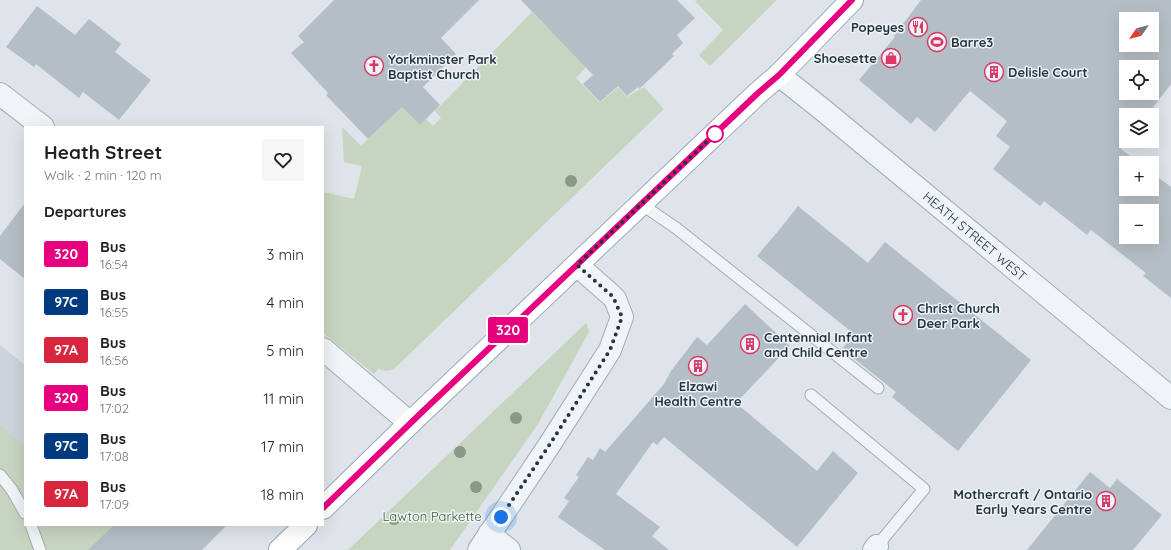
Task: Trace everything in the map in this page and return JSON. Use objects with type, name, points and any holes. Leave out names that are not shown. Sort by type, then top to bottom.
[{"type":"main road","points":[[324,507],[410,423],[758,93],[779,75],[847,2]]},
{"type":"main road","points":[[280,550],[305,526]]},
{"type":"street","name":"HEATH STREET WEST","points":[[779,75],[1171,398]]},
{"type":"street","points":[[0,94],[42,126]]},
{"type":"street","points":[[509,550],[484,542],[550,444],[610,350],[622,317],[611,295],[577,265]]},
{"type":"street","points":[[324,350],[410,423]]},
{"type":"lane","points":[[641,204],[676,228],[878,388]]},
{"type":"lane","points":[[811,395],[924,489],[876,548]]},
{"type":"lane","points":[[0,475],[12,490],[24,511]]},
{"type":"lane","points":[[31,526],[40,550]]},
{"type":"shaded area","points":[[0,345],[24,364],[24,444],[0,425]]},
{"type":"green space","points":[[777,0],[710,66],[699,55],[723,30],[695,1]]},
{"type":"green space","points":[[532,12],[586,67],[576,78],[600,103],[618,87],[627,97],[644,87],[664,109],[396,367],[388,371],[378,369],[374,374],[324,334],[324,192],[354,199],[362,166],[344,162],[342,127],[361,146],[402,107],[420,125],[426,119],[433,126],[441,118],[435,111]]},
{"type":"green space","name":"Lawton Parkette","points":[[586,323],[589,332],[538,424],[450,550],[348,550]]},
{"type":"green space","points":[[0,425],[24,444],[24,526],[128,526],[159,550],[0,550]]},
{"type":"building","name":"Yorkminster Park Baptist Church","points":[[334,0],[479,0],[441,38],[456,54],[423,87],[440,105],[420,125],[402,107],[368,139],[326,95],[328,93],[291,53],[304,42],[298,36]]},
{"type":"building","name":"Yorkminster Park Baptist Church","points":[[521,0],[677,0],[695,18],[677,35],[683,43],[672,54],[674,56],[639,89],[638,87],[627,96],[618,86],[600,102],[583,84],[593,75]]},
{"type":"building","points":[[921,0],[1171,0],[1171,84],[1159,100],[1159,60],[1119,60],[1119,100],[1159,100],[1152,108],[1119,108],[1119,148],[1122,148],[1121,149],[1130,156],[1119,156],[1119,196],[1159,196],[1159,178],[1171,187],[1171,298],[1143,276],[1146,273],[1091,230],[1087,235],[1044,201],[1040,206],[993,169],[1010,147],[996,136],[1007,121],[970,91],[935,132],[917,117],[911,124],[859,80],[895,37],[894,36]]},
{"type":"building","points":[[37,6],[75,35],[89,19],[121,44],[115,52],[151,80],[119,120],[83,92],[79,98],[36,64],[34,67],[6,47]]},
{"type":"building","points":[[24,204],[24,278],[0,259],[0,236]]},
{"type":"building","name":"Christ Church Deer Park","points":[[798,206],[868,263],[885,242],[1031,360],[958,451],[892,397],[896,392],[842,349],[854,334],[757,256]]},
{"type":"building","points":[[745,304],[790,346],[736,403],[817,471],[833,451],[858,473],[797,547],[664,437],[657,445],[653,442],[616,494],[660,527],[652,536],[669,550],[605,550],[558,517],[569,501],[564,498],[579,477],[576,475],[588,457],[593,460],[600,448],[605,452],[664,384],[671,371],[697,337],[707,345]]},
{"type":"building","name":"Mothercraft / Ontario Early Years Centre","points":[[1090,472],[1110,488],[1117,479],[1162,515],[1133,550],[1027,550]]},
{"type":"building","points":[[113,526],[226,526],[202,550],[88,550]]},
{"type":"bus line","name":"320","points":[[324,507],[641,204],[779,75],[852,0]]},
{"type":"place","name":"Popeyes","points":[[918,27]]},
{"type":"place","name":"Barre3","points":[[937,42]]},
{"type":"place","name":"Shoesette","points":[[891,58]]},
{"type":"place","name":"Yorkminster Park Baptist Church","points":[[374,66]]},
{"type":"place","name":"Delisle Court","points":[[994,72]]},
{"type":"place","name":"Christ Church Deer Park","points":[[903,315]]},
{"type":"place","name":"Centennial Infant and Child Centre","points":[[750,344]]},
{"type":"place","name":"Elzawi Health Centre","points":[[698,366]]},
{"type":"place","name":"Mothercraft / Ontario Early Years Centre","points":[[1106,501]]},
{"type":"route","points":[[501,517],[610,350],[622,317],[611,295],[577,265],[715,134]]}]
